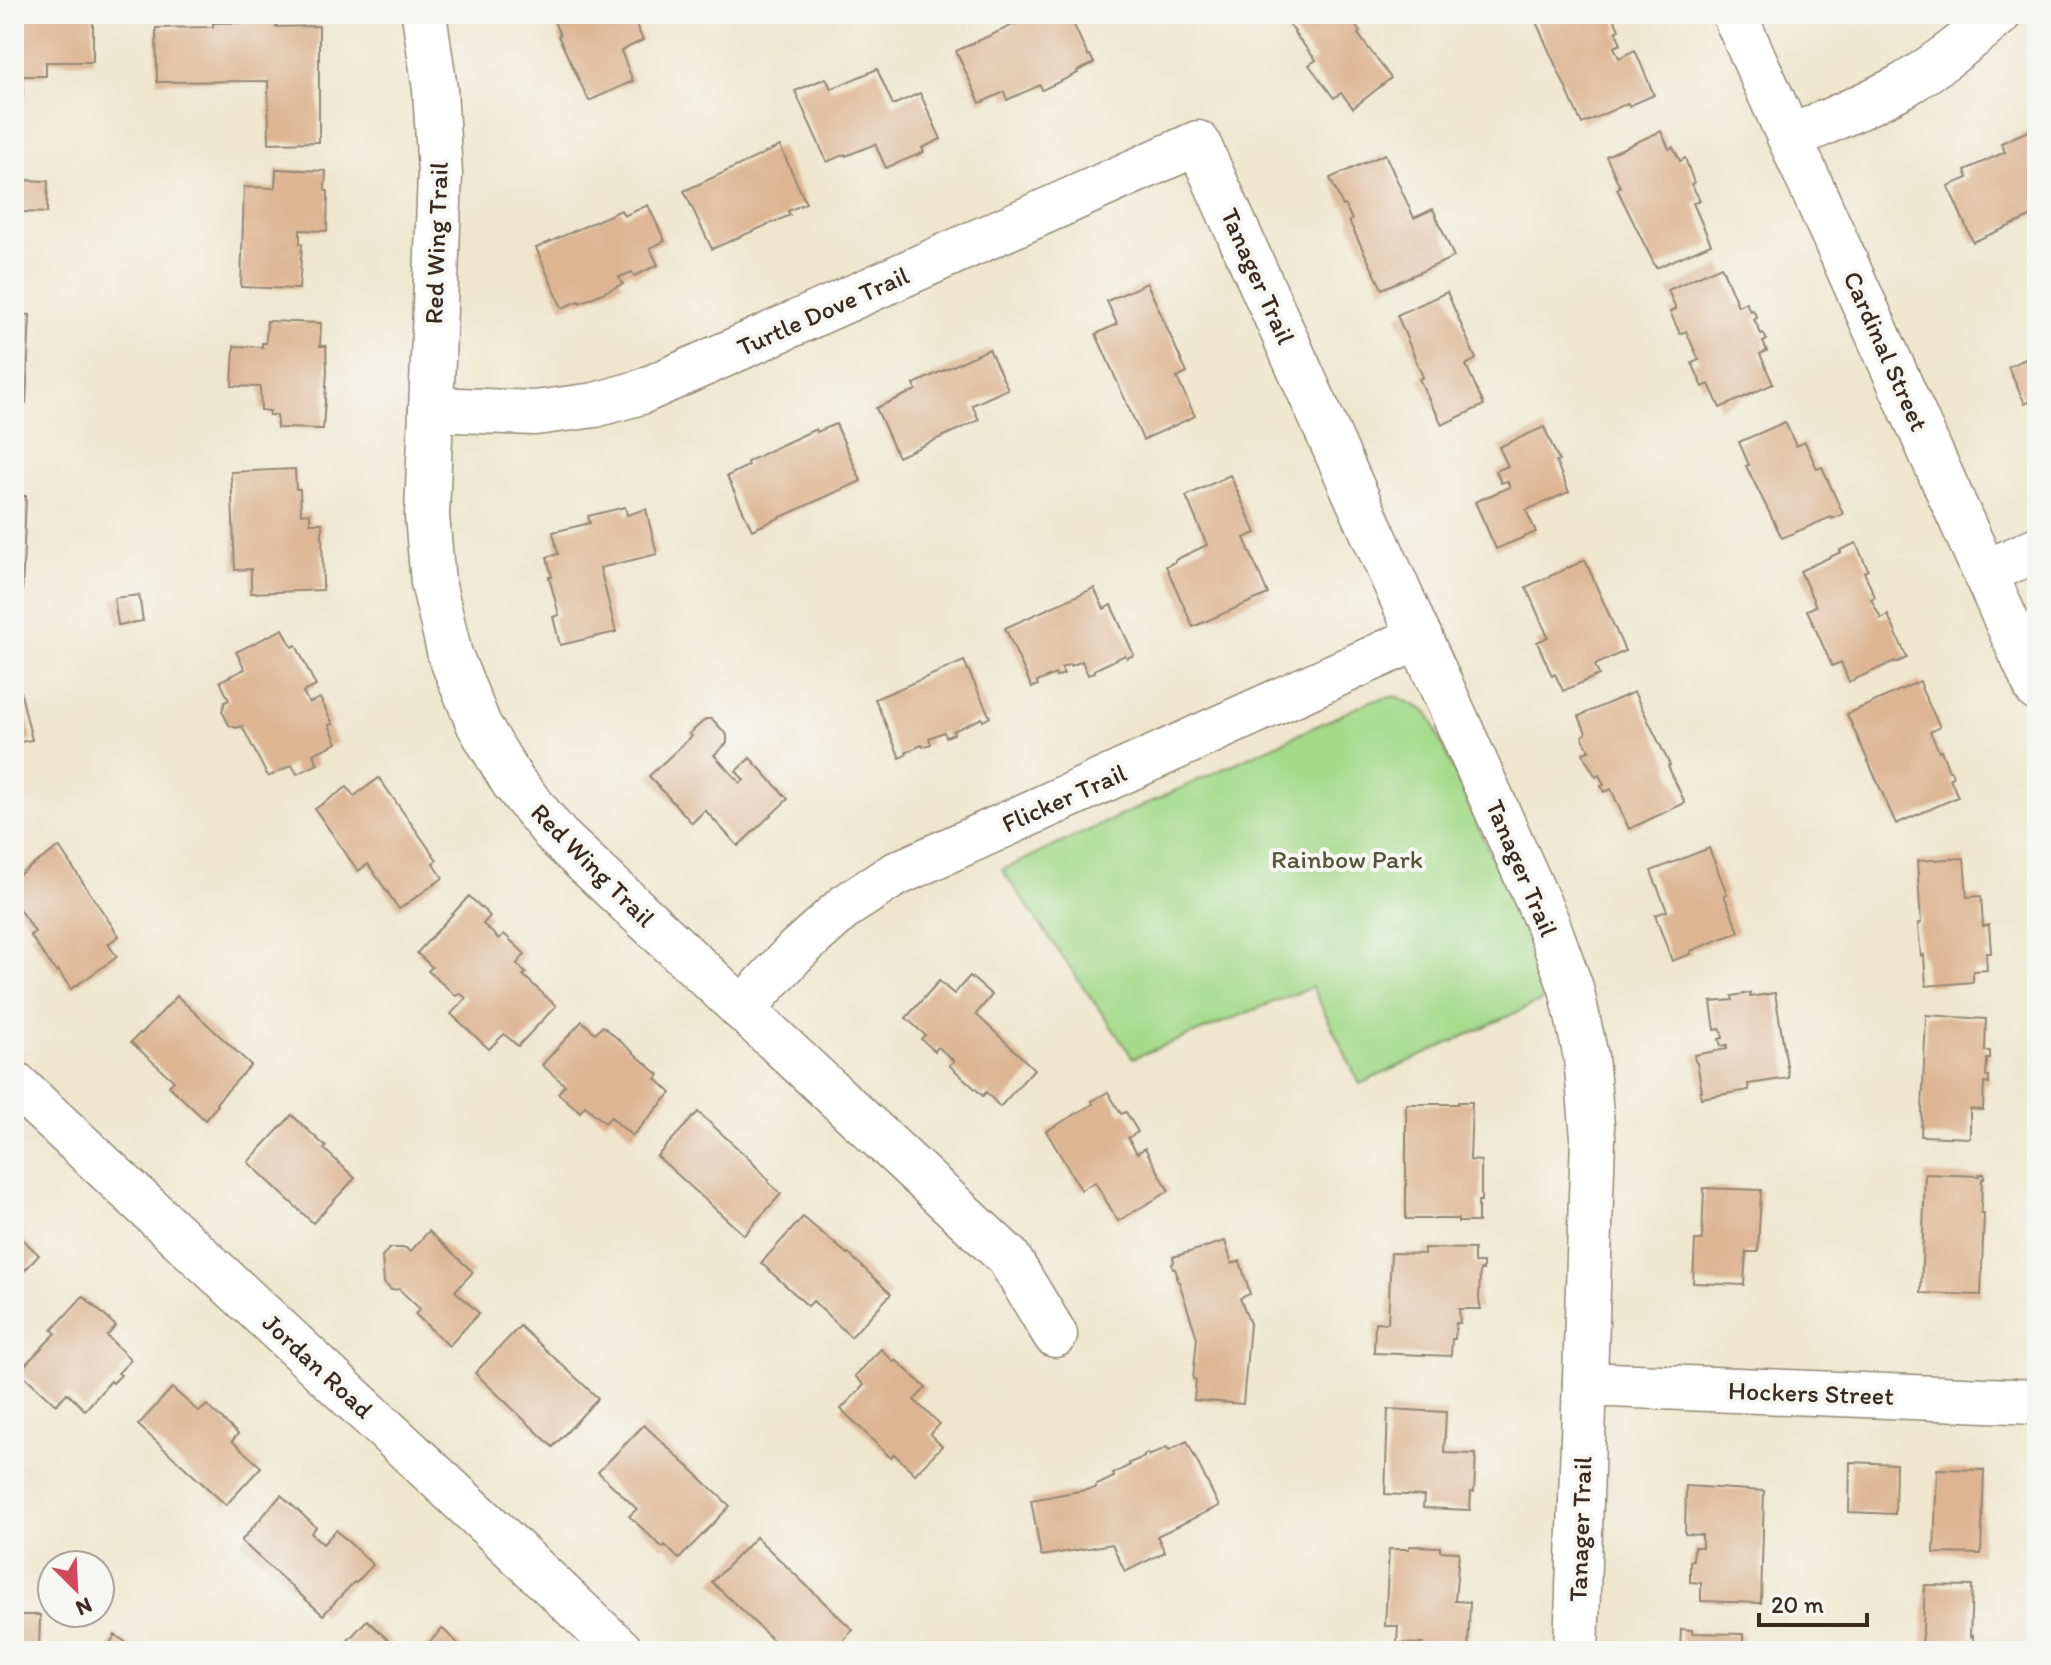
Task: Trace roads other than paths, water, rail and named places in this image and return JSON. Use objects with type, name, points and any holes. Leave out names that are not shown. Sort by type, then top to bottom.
[{"type":"street","name":"Red Wing Trail","points":[[424,14],[435,89],[440,174],[427,516],[433,582],[450,655],[479,725],[513,782],[558,837],[1008,1257],[1055,1335]]},
{"type":"street","name":"Cardinal Street","points":[[1734,14],[2037,689]]},
{"type":"street","points":[[1790,138],[1905,84],[1958,49],[1999,14]]},
{"type":"street","name":"Turtle Dove Trail","points":[[431,409],[535,413],[595,405],[641,392],[1198,143]]},
{"type":"street","name":"Tanager Trail","points":[[1198,143],[1547,922],[1571,988],[1586,1057],[1593,1137],[1576,1651]]},
{"type":"street","points":[[1985,573],[2037,549]]},
{"type":"street","name":"Flicker Trail","points":[[742,1009],[797,950],[846,906],[894,875],[1420,637]]},
{"type":"street","name":"Jordan Road","points":[[14,1083],[621,1651]]},
{"type":"street","name":"Hockers Street","points":[[1585,1384],[2037,1402]]},
{"type":"park label","name":"Rainbow Park","points":[[1347,859]]}]
